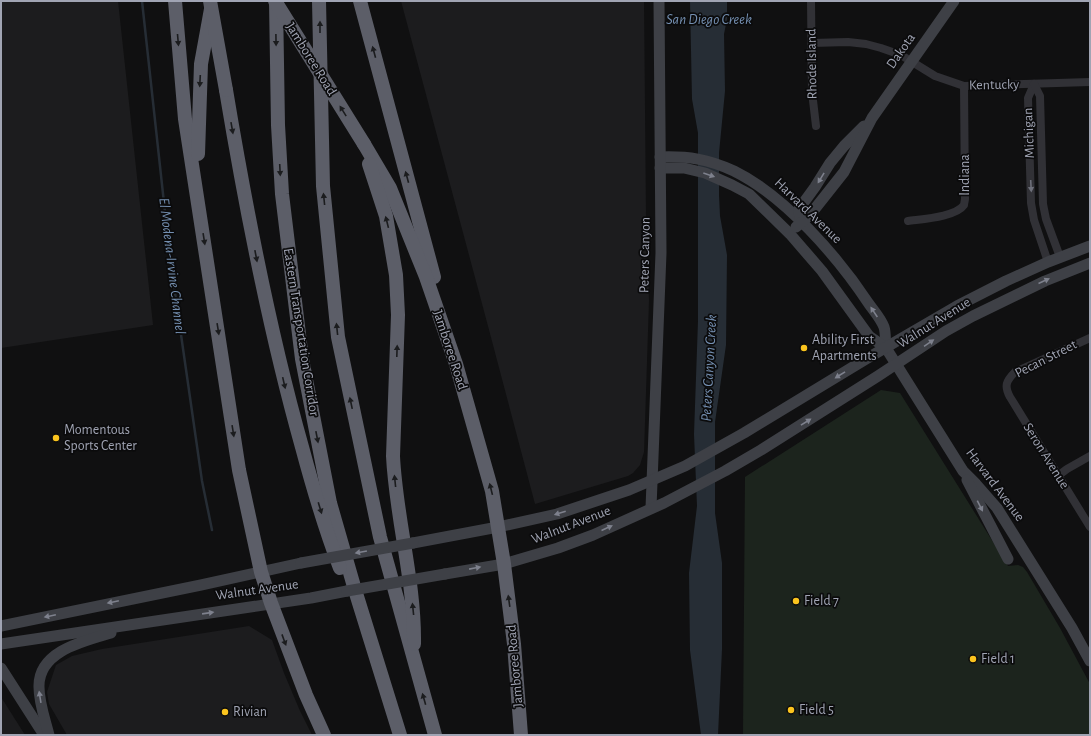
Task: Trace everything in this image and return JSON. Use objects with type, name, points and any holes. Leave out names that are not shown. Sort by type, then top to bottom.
[{"type":"highway","points":[[175,1],[185,120],[239,470],[261,572],[270,603],[298,676],[324,734]]},
{"type":"highway","points":[[197,200],[201,64],[211,1]]},
{"type":"highway","points":[[211,1],[247,213],[267,313],[285,389],[333,550],[382,679],[400,735]]},
{"type":"highway","name":"Jamboree Road","points":[[276,1],[390,188],[426,277],[456,364],[492,491],[504,564],[514,644],[521,735]]},
{"type":"highway","name":"Eastern Transportation Corridor","points":[[276,1],[278,125],[282,194],[302,359],[330,503],[382,679]]},
{"type":"highway","points":[[319,1],[323,186],[338,337],[380,537],[435,735]]},
{"type":"highway","points":[[360,1],[456,364]]},
{"type":"highway","points":[[364,144],[368,162],[386,216],[396,275],[398,315],[394,471],[397,501],[409,574],[414,624],[414,662]]},
{"type":"main road","name":"Peters Canyon","points":[[651,508],[661,253],[660,1]]},
{"type":"main road","name":"Dakota","points":[[790,234],[800,222],[810,215],[831,191],[847,168],[872,118],[954,1]]},
{"type":"main road","name":"Dakota","points":[[800,222],[800,209],[832,160],[872,118]]},
{"type":"main road","name":"Harvard Avenue","points":[[660,162],[684,157],[705,160],[752,181],[770,193],[822,245],[860,291],[884,327],[886,348]]},
{"type":"main road","points":[[832,160],[847,168]]},
{"type":"main road","name":"Harvard Avenue","points":[[660,162],[705,173],[748,194],[790,234],[822,271],[869,336],[886,348],[963,471],[997,508],[1072,628],[1090,661]]},
{"type":"main road","name":"Walnut Avenue","points":[[1,626],[201,585],[301,562],[498,527],[557,514],[630,490],[685,466],[724,445],[981,293],[1048,262],[1090,246]]},
{"type":"main road","name":"Walnut Avenue","points":[[1,644],[311,598],[504,564],[558,548],[593,535],[725,471],[767,446],[946,331],[987,308],[1045,281],[1090,263]]},
{"type":"main road","points":[[963,471],[1008,559]]},
{"type":"main road","points":[[49,735],[40,699],[39,687],[39,677],[47,662],[64,650],[85,641],[148,621]]},
{"type":"main road","points":[[1,668],[44,735]]},
{"type":"street","name":"Rhode Island","points":[[811,1],[812,92],[816,126]]},
{"type":"street","name":"Kentucky","points":[[812,43],[848,42],[866,44],[901,55],[935,76],[964,86],[1090,82]]},
{"type":"street","name":"Michigan","points":[[1034,84],[1040,96],[1043,204],[1046,218],[1060,257]]},
{"type":"street","name":"Michigan","points":[[1034,84],[1028,98],[1031,204],[1034,220],[1048,262]]},
{"type":"street","name":"Indiana","points":[[908,221],[948,214],[958,210],[964,205],[964,86]]},
{"type":"street","points":[[1029,134],[1042,134]]},
{"type":"street","name":"Pecan Street","points":[[1006,384],[1015,372],[1090,338]]},
{"type":"street","name":"Seron Avenue","points":[[1006,384],[1006,391],[1090,526]]},
{"type":"street","points":[[1058,475],[1090,456]]},
{"type":"shaded area","points":[[1,1],[118,1],[153,325],[1,348]]},
{"type":"shaded area","points":[[401,1],[644,1],[646,218],[649,301],[644,452],[640,465],[628,476],[535,504]]},
{"type":"shaded area","points":[[881,390],[900,393],[1008,566],[1018,565],[1023,567],[1027,572],[1060,628],[1090,684],[1090,735],[743,735],[745,477]]},
{"type":"shaded area","points":[[249,626],[272,640],[300,711],[312,735],[67,735],[49,704],[47,692],[56,665],[72,656],[102,649]]},
{"type":"shaded area","points":[[1,697],[25,735],[1,735]]},
{"type":"water","name":"San Diego Creek","points":[[690,1],[727,1],[727,19],[724,34],[725,91],[719,153],[720,216],[727,255],[726,345],[715,422],[715,513],[722,563],[722,649],[718,735],[701,735],[690,650],[689,573],[697,506],[694,434],[698,321],[698,133],[692,99]]},
{"type":"waterway","name":"El Modena-Irvine Channel","points":[[142,1],[170,258],[202,481],[212,530]]},
{"type":"place","name":"Ability First Apartments","points":[[804,348]]},
{"type":"place","name":"Momentous Sports Center","points":[[56,438]]},
{"type":"place","name":"Field 7","points":[[796,601]]},
{"type":"place","name":"Field 1","points":[[973,659]]},
{"type":"place","name":"Field 5","points":[[791,710]]},
{"type":"place","name":"Rivian","points":[[225,712]]},
{"type":"water label","name":"Peters Canyon Creek","points":[[709,368]]}]
